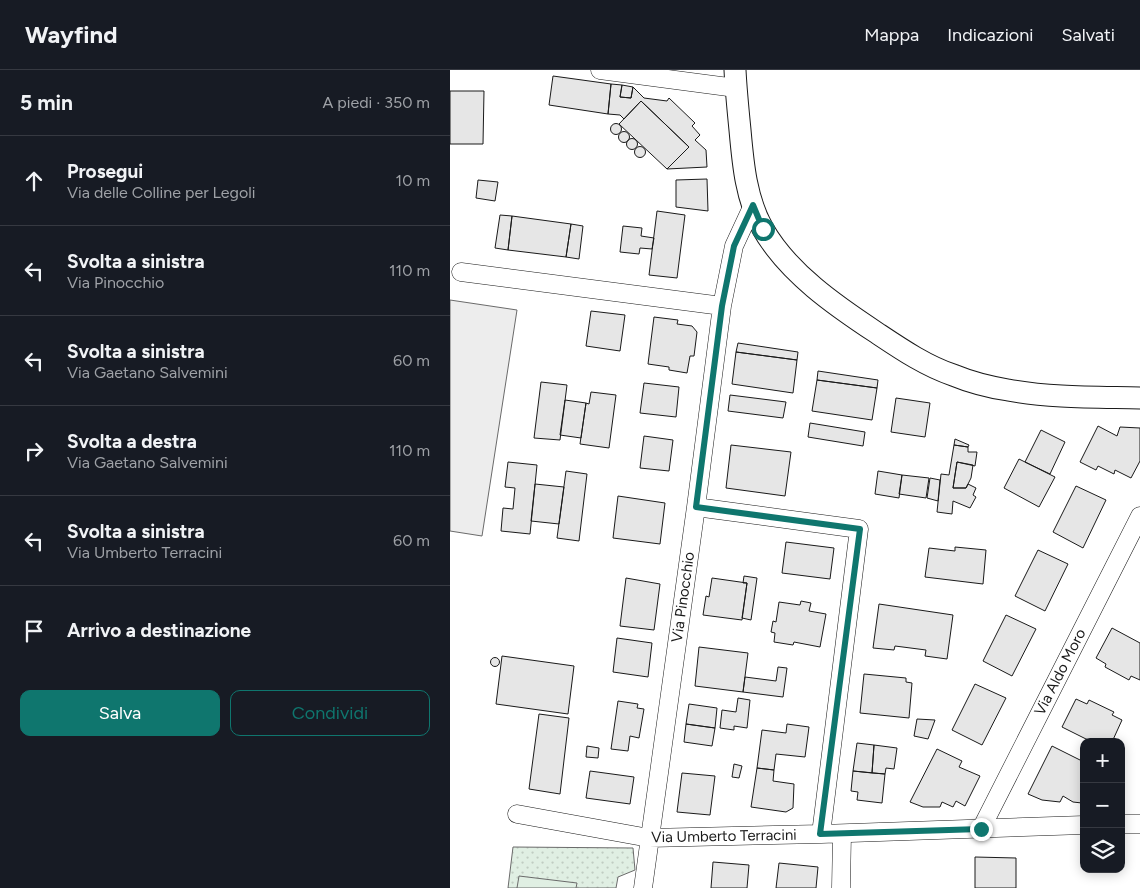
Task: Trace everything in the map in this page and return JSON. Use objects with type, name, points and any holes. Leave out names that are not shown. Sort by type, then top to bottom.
[{"type":"street","points":[[600,70],[735,79],[743,169],[753,205],[763,229],[777,249],[822,295],[898,348],[924,363],[952,375],[1007,390],[1062,396],[1140,398]]},
{"type":"street","name":"Via Pinocchio","points":[[643,888],[722,306],[734,246],[753,205]]},
{"type":"street","points":[[461,272],[722,306]]},
{"type":"street","points":[[696,507],[860,529],[820,834]]},
{"type":"street","name":"Via Aldo Moro","points":[[981,829],[1140,516]]},
{"type":"street","name":"Via Umberto Terracini","points":[[517,814],[649,838],[1080,826]]},
{"type":"street","points":[[1125,824],[1140,824]]},
{"type":"street","points":[[841,888],[842,834]]},
{"type":"green space","points":[[513,847],[633,848],[635,870],[618,877],[616,888],[508,888]]},
{"type":"green space","points":[[519,876],[577,883],[576,888],[517,888]]},
{"type":"shaded area","points":[[450,300],[517,310],[482,536],[450,531]]},
{"type":"building","points":[[553,76],[611,84],[608,114],[549,105]]},
{"type":"building","points":[[611,84],[622,85],[620,97],[631,98],[633,87],[644,98],[667,101],[669,98],[695,123],[692,126],[700,135],[695,140],[706,150],[707,167],[667,169],[689,147],[641,101],[624,119],[620,115],[608,114]]},
{"type":"building","points":[[622,85],[633,87],[631,98],[620,97]]},
{"type":"building","points":[[450,91],[484,91],[483,144],[450,144]]},
{"type":"building","points":[[641,101],[689,147],[667,169],[619,124]]},
{"type":"building","points":[[614,124],[618,124],[621,129],[620,133],[614,134],[611,131],[611,127]]},
{"type":"building","points":[[624,131],[630,137],[624,143],[618,137]]},
{"type":"building","points":[[632,138],[638,144],[632,150],[626,144]]},
{"type":"building","points":[[638,147],[642,147],[645,152],[644,156],[638,157],[635,154],[635,150]]},
{"type":"building","points":[[707,179],[708,211],[676,207],[676,180]]},
{"type":"building","points":[[478,180],[498,182],[495,201],[476,198]]},
{"type":"building","points":[[657,211],[685,215],[677,278],[649,275]]},
{"type":"building","points":[[500,215],[512,216],[508,250],[495,248]]},
{"type":"building","points":[[512,216],[571,224],[566,257],[508,250]]},
{"type":"building","points":[[571,224],[583,226],[579,259],[566,257]]},
{"type":"building","points":[[623,226],[642,228],[641,236],[654,238],[652,249],[640,248],[639,254],[620,252]]},
{"type":"building","points":[[591,311],[625,315],[620,351],[586,346]]},
{"type":"building","points":[[654,317],[678,320],[677,324],[692,326],[697,332],[694,356],[690,356],[687,373],[669,370],[669,367],[648,364]]},
{"type":"building","points":[[738,343],[798,352],[797,360],[736,352]]},
{"type":"building","points":[[736,352],[797,360],[793,393],[732,384]]},
{"type":"building","points":[[818,371],[878,380],[877,388],[817,380]]},
{"type":"building","points":[[817,380],[877,388],[872,420],[812,411]]},
{"type":"building","points":[[541,382],[567,385],[560,440],[534,438]]},
{"type":"building","points":[[644,383],[679,387],[676,417],[640,413]]},
{"type":"building","points":[[591,392],[616,395],[609,448],[580,444],[586,403],[589,404]]},
{"type":"building","points":[[730,395],[786,402],[783,418],[728,411]]},
{"type":"building","points":[[896,398],[930,403],[925,437],[891,432]]},
{"type":"building","points":[[565,400],[586,403],[581,438],[560,435]]},
{"type":"building","points":[[810,423],[865,432],[863,446],[808,437]]},
{"type":"building","points":[[1098,426],[1117,436],[1120,427],[1140,428],[1140,461],[1131,478],[1115,470],[1114,474],[1098,466],[1096,470],[1080,462]]},
{"type":"building","points":[[1041,430],[1065,442],[1050,474],[1025,462]]},
{"type":"building","points":[[644,436],[673,440],[669,471],[640,468]]},
{"type":"building","points":[[955,439],[969,445],[968,447],[954,445]]},
{"type":"building","points":[[731,445],[791,452],[785,496],[726,488]]},
{"type":"building","points":[[954,445],[968,447],[968,452],[977,452],[975,466],[957,462],[953,488],[966,488],[968,484],[976,488],[973,495],[976,497],[970,508],[953,501],[952,514],[937,512],[941,474],[949,475]]},
{"type":"building","points":[[1019,459],[1055,477],[1039,507],[1004,488]]},
{"type":"building","points":[[508,462],[537,465],[530,534],[501,531],[503,508],[513,509],[515,488],[505,487]]},
{"type":"building","points":[[957,462],[973,465],[971,478],[966,488],[953,488]]},
{"type":"building","points":[[566,471],[587,474],[579,541],[557,538]]},
{"type":"building","points":[[878,471],[902,475],[899,498],[875,494]]},
{"type":"building","points":[[902,475],[929,478],[926,498],[899,494]]},
{"type":"building","points":[[930,478],[940,480],[938,501],[927,498]]},
{"type":"building","points":[[535,484],[564,487],[559,524],[531,521]]},
{"type":"building","points":[[1076,486],[1106,500],[1083,548],[1053,532]]},
{"type":"building","points":[[618,496],[665,503],[660,544],[613,538]]},
{"type":"building","points":[[786,542],[834,548],[830,579],[782,573]]},
{"type":"building","points":[[955,547],[986,550],[983,584],[925,577],[929,548],[955,551]]},
{"type":"building","points":[[1038,550],[1068,564],[1045,611],[1015,596]]},
{"type":"building","points":[[744,576],[757,578],[751,620],[742,618],[747,583],[743,583]]},
{"type":"building","points":[[626,578],[660,584],[654,630],[620,626]]},
{"type":"building","points":[[712,578],[747,583],[742,620],[703,615],[706,596],[709,597]]},
{"type":"building","points":[[801,601],[811,603],[809,611],[826,614],[820,647],[794,642],[793,645],[774,642],[775,633],[771,632],[773,621],[776,622],[779,602],[800,605]]},
{"type":"building","points":[[879,604],[953,615],[947,659],[925,656],[926,650],[895,646],[894,650],[873,648]]},
{"type":"building","points":[[1006,615],[1036,629],[1012,676],[983,661]]},
{"type":"building","points":[[1112,628],[1140,643],[1140,680],[1131,676],[1129,680],[1105,667],[1106,664],[1096,658]]},
{"type":"building","points":[[617,638],[652,643],[648,677],[613,672]]},
{"type":"building","points":[[699,647],[748,653],[743,692],[695,686]]},
{"type":"building","points":[[502,656],[574,666],[568,714],[496,704]]},
{"type":"building","points":[[495,657],[500,662],[495,667],[490,662]]},
{"type":"building","points":[[778,667],[787,668],[783,697],[743,692],[745,677],[776,681]]},
{"type":"building","points":[[864,674],[906,678],[906,682],[912,683],[909,718],[860,713]]},
{"type":"building","points":[[975,684],[1006,698],[982,745],[952,730]]},
{"type":"building","points":[[738,698],[750,700],[747,728],[734,726],[734,730],[720,728],[722,710],[736,712]]},
{"type":"building","points":[[1076,699],[1087,704],[1089,700],[1114,712],[1112,715],[1122,720],[1114,738],[1084,738],[1062,727]]},
{"type":"building","points":[[618,701],[638,704],[637,708],[644,709],[639,738],[630,736],[628,751],[611,749]]},
{"type":"building","points":[[689,704],[717,708],[715,728],[686,724]]},
{"type":"building","points":[[539,714],[569,718],[560,794],[529,789]]},
{"type":"building","points":[[917,719],[935,720],[928,739],[914,736]]},
{"type":"building","points":[[686,724],[715,728],[712,746],[684,742]]},
{"type":"building","points":[[787,724],[809,727],[805,757],[776,754],[774,770],[757,768],[762,730],[786,733]]},
{"type":"building","points":[[857,743],[874,745],[872,773],[853,771]]},
{"type":"building","points":[[874,745],[897,748],[894,769],[886,768],[885,774],[872,773]]},
{"type":"building","points":[[587,746],[599,748],[598,758],[586,757]]},
{"type":"building","points":[[1052,746],[1080,760],[1080,803],[1073,802],[1063,796],[1060,802],[1042,800],[1028,794]]},
{"type":"building","points":[[937,749],[962,761],[959,767],[980,776],[965,806],[956,801],[953,807],[942,802],[940,807],[923,807],[910,802]]},
{"type":"building","points":[[734,764],[742,766],[739,778],[732,777]]},
{"type":"building","points":[[757,768],[774,770],[773,781],[794,784],[793,808],[786,812],[751,807]]},
{"type":"building","points":[[590,771],[634,777],[630,804],[586,798]]},
{"type":"building","points":[[853,771],[885,774],[882,803],[857,800],[858,792],[851,791]]},
{"type":"building","points":[[682,773],[715,776],[710,815],[677,812]]},
{"type":"building","points":[[975,857],[1016,858],[1016,888],[975,888]]},
{"type":"building","points":[[713,862],[749,865],[747,888],[711,888]]},
{"type":"building","points":[[779,863],[818,867],[816,888],[776,888]]},
{"type":"route","points":[[763,229],[753,205],[734,246],[722,306],[696,507],[860,529],[820,834],[981,829]]}]
